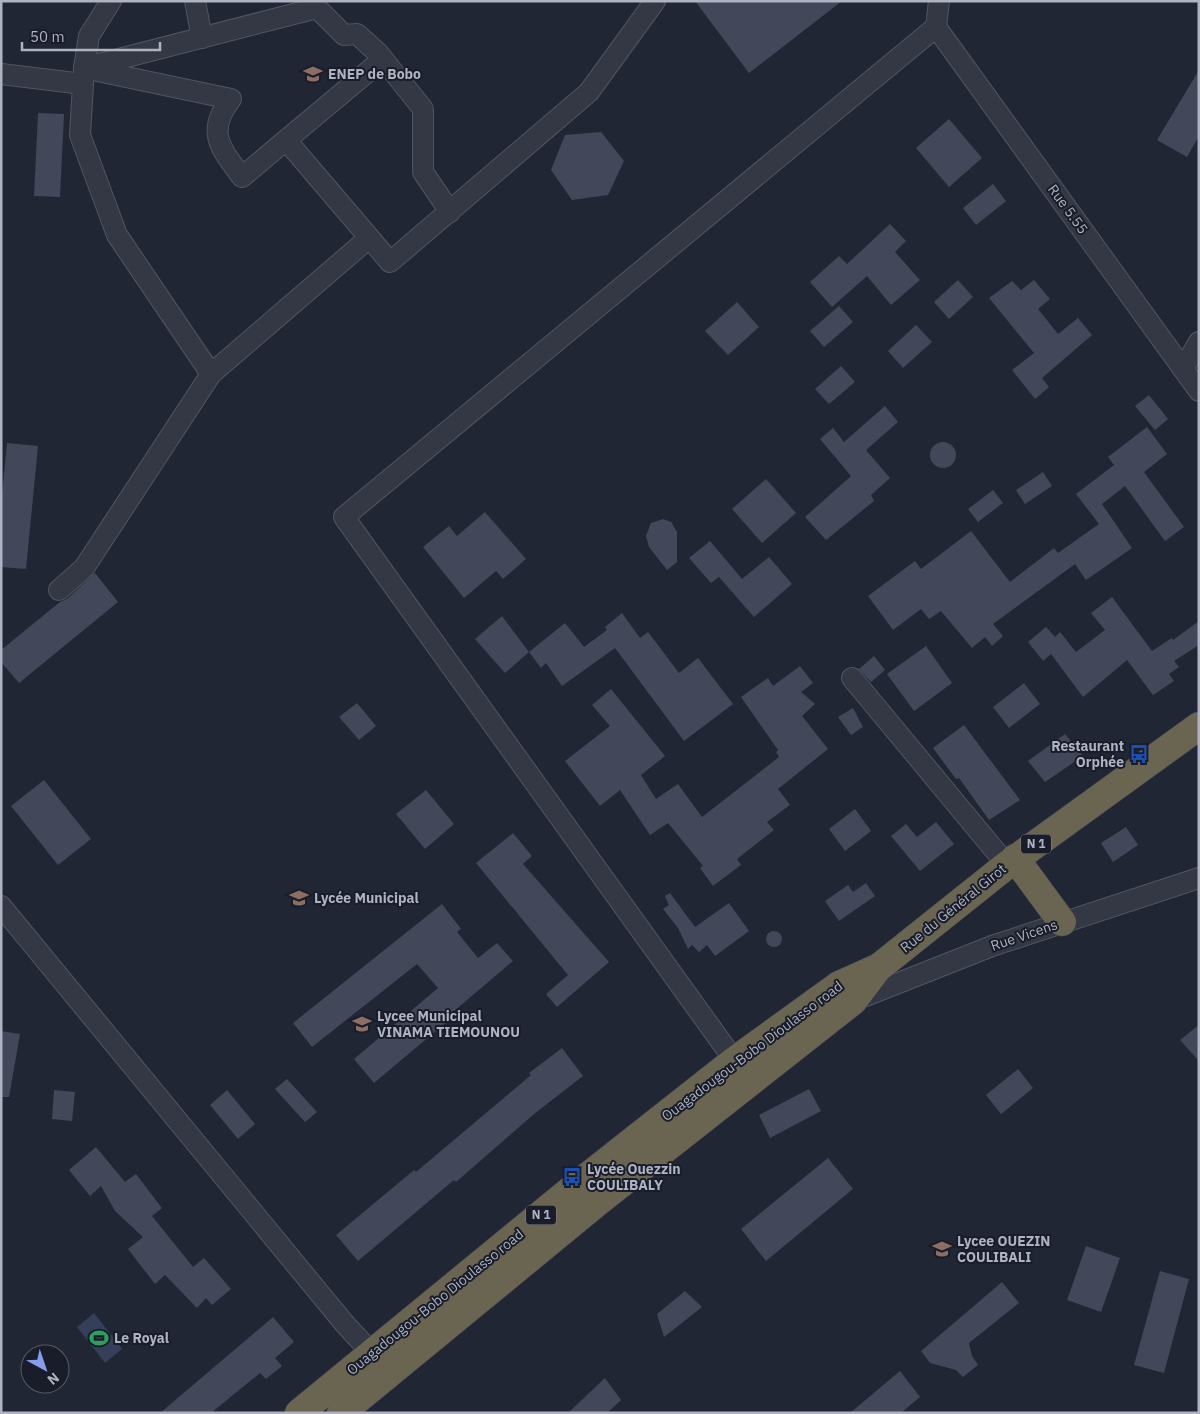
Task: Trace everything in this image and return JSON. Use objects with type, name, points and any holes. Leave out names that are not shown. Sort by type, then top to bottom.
[{"type":"highway","name":"Rue du Général Girot","points":[[878,968],[1011,861],[1199,726]]},
{"type":"highway","points":[[1011,861],[1062,922]]},
{"type":"highway","name":"Ouagadougou-Bobo Dioulasso road","points":[[341,1413],[381,1364],[578,1184],[734,1061],[839,984],[878,968]]},
{"type":"highway","name":"Ouagadougou-Bobo Dioulasso road","points":[[299,1413],[381,1364],[599,1201],[853,1001],[878,968]]},
{"type":"street","points":[[111,1],[89,36],[83,76],[80,135],[117,235],[211,374]]},
{"type":"street","points":[[195,1],[202,38]]},
{"type":"street","points":[[286,140],[390,262],[589,92],[655,1]]},
{"type":"street","points":[[751,1083],[344,517],[936,27],[939,1]]},
{"type":"street","points":[[83,76],[202,38],[317,8],[344,35],[357,34],[383,59],[424,109],[423,172],[450,212]]},
{"type":"street","name":"Rue 5.55","points":[[936,27],[1199,390]]},
{"type":"street","points":[[1,74],[83,76],[231,99],[220,113],[218,133],[220,149],[242,177],[383,59]]},
{"type":"street","points":[[59,590],[84,568],[211,374],[369,238]]},
{"type":"street","points":[[1183,369],[1199,342]]},
{"type":"street","points":[[852,678],[1011,861]]},
{"type":"street","name":"Rue Vicens","points":[[853,1001],[984,949],[1199,878]]},
{"type":"street","points":[[1,906],[338,1316],[381,1364]]},
{"type":"water","name":"Le Royal","points":[[94,1313],[122,1349],[105,1363],[77,1327]]},
{"type":"building","points":[[695,1],[842,1],[749,73]]},
{"type":"building","points":[[1199,70],[1199,136],[1187,157],[1157,140]]},
{"type":"building","points":[[38,113],[64,114],[60,197],[34,196]]},
{"type":"building","points":[[949,119],[982,158],[949,187],[916,148]]},
{"type":"building","points":[[601,132],[624,161],[608,195],[572,200],[551,170],[565,135]]},
{"type":"building","points":[[993,184],[1006,201],[976,225],[963,208]]},
{"type":"building","points":[[890,224],[906,241],[895,252],[920,280],[891,305],[867,276],[832,307],[810,282],[839,256],[847,264]]},
{"type":"building","points":[[958,280],[973,297],[949,319],[934,302]]},
{"type":"building","points":[[1034,280],[1050,299],[1038,309],[1058,334],[1078,318],[1092,335],[1042,378],[1049,387],[1035,399],[1012,370],[1034,353],[989,298],[1012,281],[1021,290]]},
{"type":"building","points":[[737,302],[759,327],[728,355],[705,331]]},
{"type":"building","points":[[839,306],[853,322],[824,347],[810,331]]},
{"type":"building","points":[[916,325],[932,342],[903,368],[888,351]]},
{"type":"building","points":[[841,366],[855,382],[829,404],[815,389]]},
{"type":"building","points":[[1149,395],[1168,419],[1155,430],[1135,406]]},
{"type":"building","points":[[885,406],[898,422],[866,450],[890,478],[871,495],[874,501],[826,540],[805,517],[851,476],[820,439],[833,428],[844,442]]},
{"type":"building","points":[[1147,427],[1167,454],[1144,472],[1184,527],[1165,541],[1125,486],[1102,504],[1132,548],[1086,580],[1075,564],[993,624],[1003,636],[992,646],[985,637],[972,648],[941,611],[929,619],[921,609],[893,630],[868,596],[915,561],[921,569],[971,531],[1010,582],[1054,548],[1058,553],[1099,524],[1076,494],[1114,465],[1108,457]]},
{"type":"building","points":[[943,442],[952,446],[956,455],[952,464],[943,468],[934,464],[930,455],[934,446]]},
{"type":"building","points":[[7,443],[38,446],[26,569],[1,567],[1,505]]},
{"type":"building","points":[[1043,472],[1052,486],[1025,504],[1016,490]]},
{"type":"building","points":[[766,479],[796,513],[762,543],[732,509]]},
{"type":"building","points":[[993,490],[1003,503],[978,522],[968,509]]},
{"type":"building","points":[[485,512],[526,559],[503,579],[496,571],[464,598],[423,547],[449,526],[457,536]]},
{"type":"building","points":[[663,519],[671,522],[677,532],[677,562],[667,570],[649,547],[646,536],[651,523]]},
{"type":"building","points":[[710,541],[742,579],[769,557],[792,584],[754,617],[719,577],[711,583],[689,558]]},
{"type":"building","points":[[95,573],[118,602],[19,683],[1,662],[1,650],[60,602],[67,599]]},
{"type":"building","points":[[1112,597],[1152,651],[1172,638],[1173,640],[1199,621],[1199,645],[1174,661],[1179,667],[1169,674],[1174,681],[1153,695],[1127,660],[1083,697],[1051,654],[1043,661],[1028,642],[1046,627],[1055,637],[1060,632],[1076,652],[1105,630],[1091,613]]},
{"type":"building","points":[[622,613],[640,638],[648,632],[679,673],[698,658],[733,704],[684,741],[615,648],[562,686],[546,663],[541,668],[529,652],[565,623],[584,647],[607,630],[605,627]]},
{"type":"building","points":[[502,616],[529,652],[505,673],[475,639]]},
{"type":"building","points":[[926,646],[952,683],[914,711],[887,674]]},
{"type":"building","points":[[874,656],[885,670],[871,682],[859,669]]},
{"type":"building","points":[[800,666],[813,683],[801,692],[815,704],[802,716],[828,749],[778,789],[790,805],[767,822],[774,830],[737,859],[741,865],[713,886],[700,868],[703,866],[668,823],[650,835],[620,790],[600,806],[565,761],[610,726],[592,705],[611,689],[665,756],[641,775],[656,799],[678,784],[702,817],[779,757],[776,752],[778,750],[741,697],[768,678],[773,686]]},
{"type":"building","points":[[1024,683],[1040,704],[1009,728],[993,707]]},
{"type":"building","points":[[357,703],[376,726],[359,740],[339,717]]},
{"type":"building","points":[[853,708],[863,727],[851,735],[838,717]]},
{"type":"building","points":[[964,725],[1020,800],[989,820],[959,778],[956,779],[933,748]]},
{"type":"building","points":[[1065,734],[1083,756],[1045,782],[1028,761]]},
{"type":"building","points":[[44,780],[91,839],[58,865],[11,806]]},
{"type":"building","points":[[426,790],[454,824],[425,849],[396,814]]},
{"type":"building","points":[[855,809],[871,831],[845,851],[829,829]]},
{"type":"building","points":[[936,822],[954,844],[920,871],[891,836],[906,824],[917,837]]},
{"type":"building","points":[[1126,827],[1138,845],[1113,862],[1101,843]]},
{"type":"building","points":[[513,833],[532,856],[523,864],[609,962],[557,1007],[546,994],[568,975],[476,863]]},
{"type":"building","points":[[866,883],[875,896],[839,921],[825,901],[848,885],[853,892]]},
{"type":"building","points":[[670,893],[695,927],[729,903],[749,931],[715,956],[707,945],[699,952],[692,945],[688,949],[678,928],[663,909],[669,905],[665,896]]},
{"type":"building","points":[[442,904],[461,929],[457,932],[478,958],[497,943],[513,961],[453,1012],[455,1015],[374,1083],[354,1059],[438,988],[417,964],[312,1047],[293,1023]]},
{"type":"building","points":[[774,931],[782,939],[774,947],[766,939]]},
{"type":"building","points":[[1199,1025],[1199,1061],[1180,1040]]},
{"type":"building","points":[[1,1031],[20,1034],[9,1097],[1,1097]]},
{"type":"building","points":[[562,1048],[583,1076],[534,1114],[456,1182],[454,1180],[358,1261],[336,1235],[414,1170],[416,1172],[531,1075],[529,1073]]},
{"type":"building","points":[[1018,1069],[1033,1088],[1001,1114],[986,1095]]},
{"type":"building","points":[[287,1079],[317,1112],[305,1122],[275,1089]]},
{"type":"building","points":[[809,1089],[821,1111],[770,1138],[759,1115]]},
{"type":"building","points":[[54,1090],[75,1092],[72,1121],[52,1119]]},
{"type":"building","points":[[227,1090],[255,1124],[238,1139],[210,1105]]},
{"type":"building","points":[[96,1147],[125,1182],[136,1174],[162,1208],[152,1216],[193,1267],[204,1258],[231,1289],[212,1305],[206,1298],[197,1308],[165,1275],[155,1284],[128,1249],[143,1237],[115,1211],[101,1186],[90,1196],[69,1170]]},
{"type":"building","points":[[828,1158],[853,1189],[766,1261],[741,1229]]},
{"type":"building","points":[[1086,1246],[1120,1258],[1101,1312],[1067,1300]]},
{"type":"building","points":[[1160,1271],[1189,1279],[1164,1373],[1134,1365]]},
{"type":"building","points":[[1002,1282],[1019,1303],[969,1343],[972,1356],[978,1365],[963,1377],[956,1370],[930,1363],[921,1351]]},
{"type":"building","points":[[685,1291],[702,1307],[664,1337],[657,1314]]},
{"type":"building","points":[[273,1317],[294,1342],[275,1358],[282,1366],[266,1379],[260,1373],[211,1413],[160,1413]]},
{"type":"building","points":[[900,1371],[920,1397],[901,1413],[850,1413]]},
{"type":"building","points":[[605,1378],[621,1400],[607,1413],[568,1413]]},
{"type":"place","name":"ENEP de Bobo","points":[[313,74]]},
{"type":"place","name":"Restaurant Orphée","points":[[1139,754]]},
{"type":"place","name":"Lycée Municipal","points":[[299,898]]},
{"type":"place","name":"Lycee Municipal VINAMA TIEMOUNOU","points":[[362,1024]]},
{"type":"place","name":"Lycée Ouezzin COULIBALY","points":[[572,1177]]},
{"type":"place","name":"Lycee OUEZIN COULIBALI","points":[[942,1249]]},
{"type":"place","name":"Le Royal","points":[[99,1338]]}]
